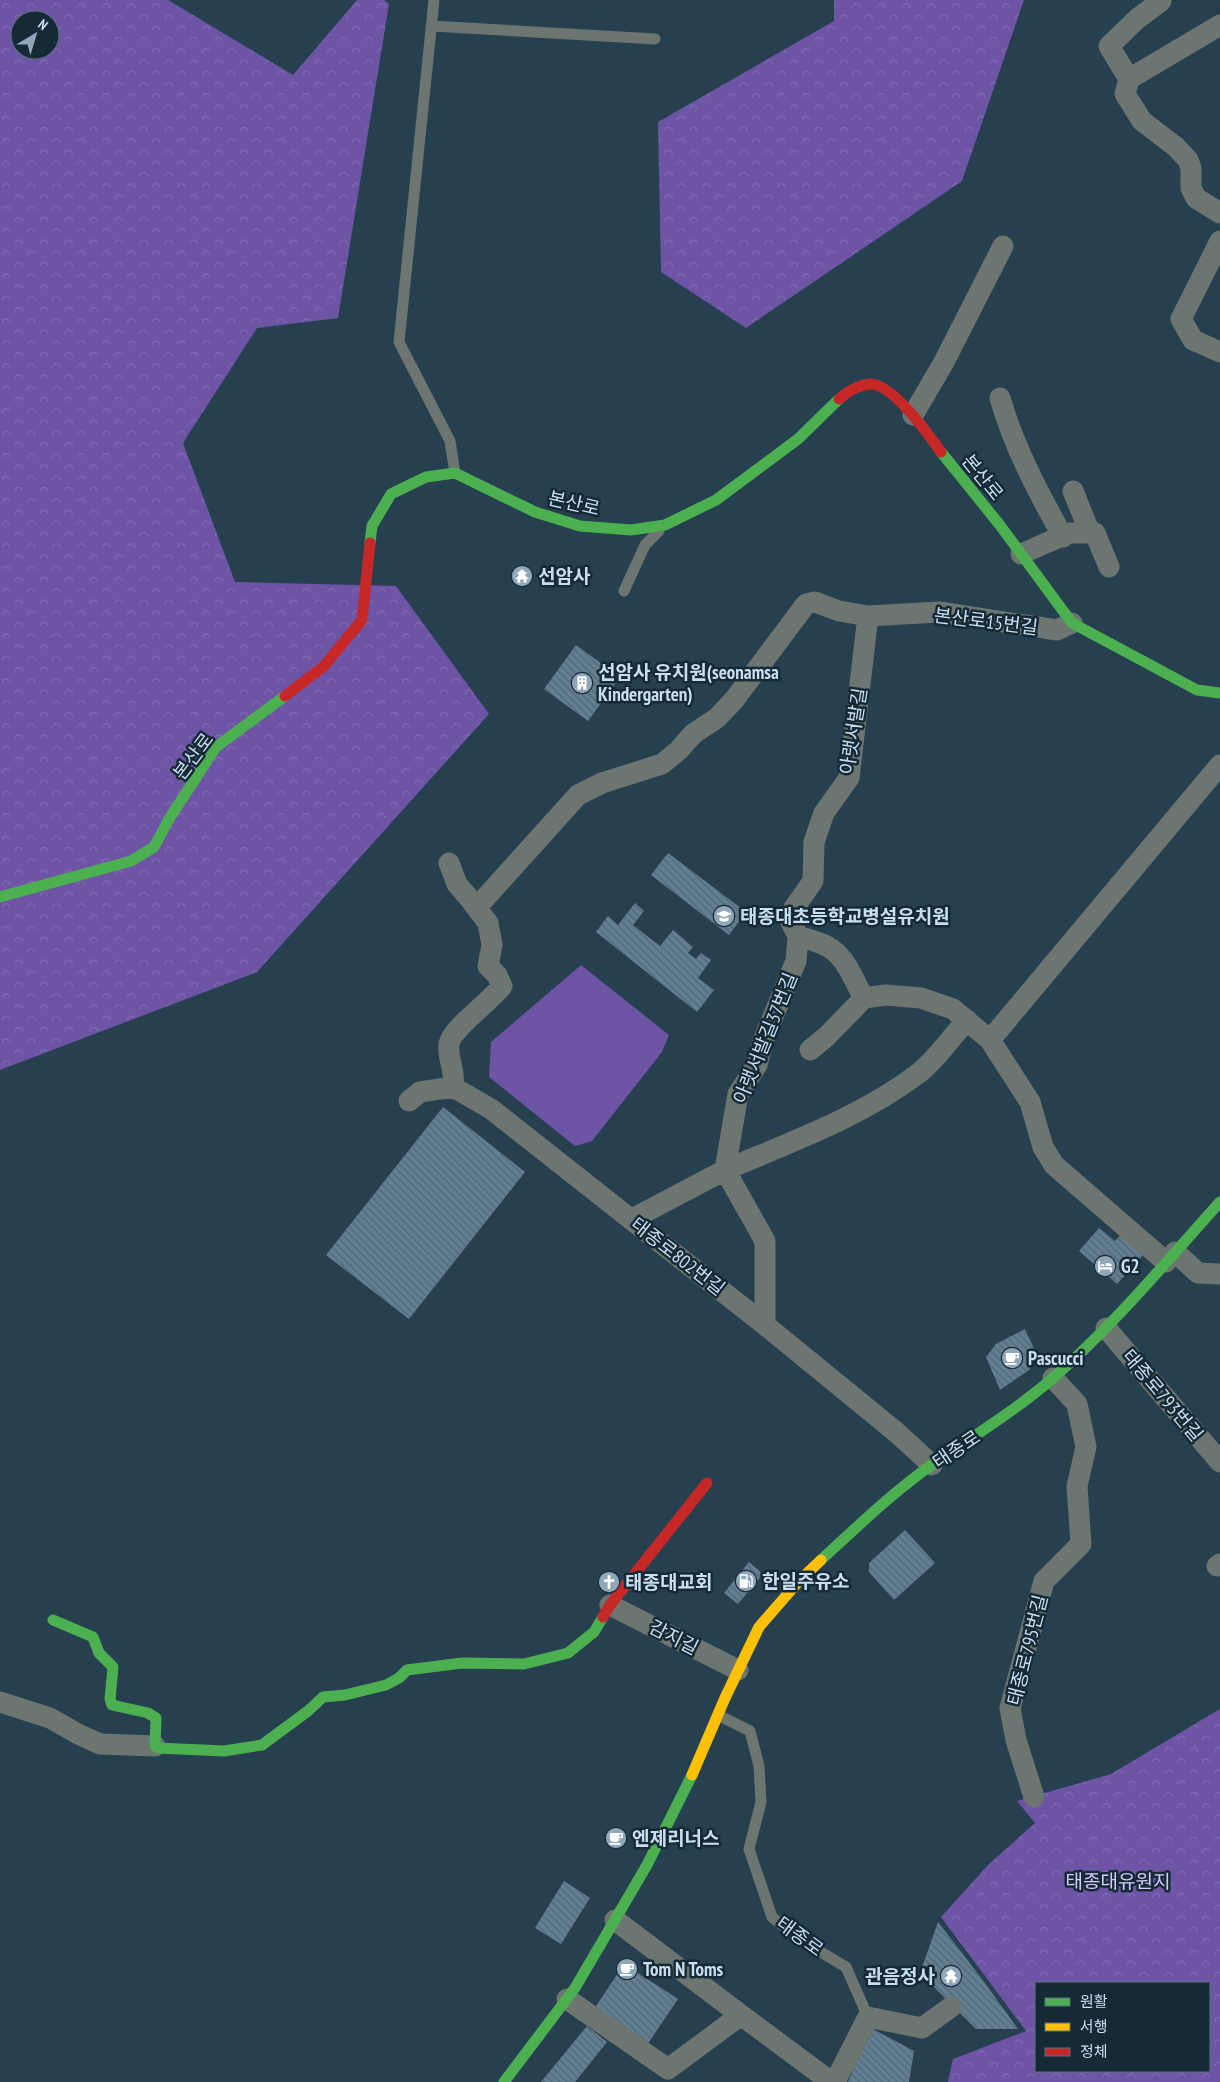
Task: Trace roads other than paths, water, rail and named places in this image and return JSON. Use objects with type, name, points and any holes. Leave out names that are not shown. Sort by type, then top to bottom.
[{"type":"street","points":[[1130,79],[1109,46],[1136,19],[1162,1]]},
{"type":"street","points":[[1220,25],[1130,79],[1125,94],[1142,121],[1176,147],[1188,160],[1191,168],[1191,188],[1196,198],[1220,213]]},
{"type":"street","points":[[1220,241],[1181,319],[1193,340],[1220,352]]},
{"type":"street","points":[[913,416],[949,354],[1003,246]]},
{"type":"street","name":"본산로","points":[[0,897],[130,861],[154,847],[169,819],[216,747],[324,666],[362,620],[372,526],[391,494],[426,477],[455,473],[535,512],[580,526],[632,530],[666,525],[716,500],[798,439],[847,392],[871,384],[889,391],[922,424],[1072,623],[1197,690],[1220,693]]},
{"type":"street","points":[[1000,398],[1006,419],[1036,489],[1062,536]]},
{"type":"street","points":[[1073,491],[1090,533]]},
{"type":"street","points":[[1021,554],[1069,534],[1095,533],[1109,567]]},
{"type":"street","name":"본산로15번길","points":[[477,907],[578,795],[602,782],[662,764],[679,750],[693,734],[717,718],[734,700],[806,604],[815,602],[839,611],[868,616],[939,612],[1057,630],[1072,623]]},
{"type":"street","name":"아랫서발길","points":[[794,929],[794,908],[813,881],[814,842],[824,813],[849,778],[868,616]]},
{"type":"street","points":[[990,1040],[1220,765]]},
{"type":"street","points":[[409,1101],[420,1092],[453,1087],[455,1077],[449,1047],[451,1037],[502,986],[497,975],[488,966],[492,945],[488,923],[457,884],[448,863]]},
{"type":"street","points":[[794,929],[834,951],[844,962],[864,998]]},
{"type":"street","name":"아랫서발길37번길","points":[[725,1170],[738,1094],[757,1065],[763,1041],[796,961],[794,929]]},
{"type":"street","points":[[810,1050],[826,1037],[864,998],[886,995],[921,998],[953,1009],[990,1040],[1030,1102],[1044,1147],[1054,1165],[1171,1257],[1198,1273],[1220,1274]]},
{"type":"street","points":[[632,1219],[725,1170],[848,1118],[920,1072],[967,1020]]},
{"type":"street","name":"태종로802번길","points":[[453,1087],[491,1110],[632,1219],[896,1432],[932,1465]]},
{"type":"street","points":[[725,1170],[765,1242],[765,1325]]},
{"type":"street","name":"태종로","points":[[504,2082],[567,1999],[647,1865],[690,1779],[759,1627],[799,1582],[875,1510],[932,1465],[994,1424],[1053,1378],[1106,1328],[1220,1202]]},
{"type":"street","name":"태종로793번길","points":[[1106,1328],[1220,1462]]},
{"type":"street","name":"태종로795번길","points":[[1034,1796],[1016,1740],[1010,1708],[1044,1581],[1081,1544],[1077,1486],[1086,1447],[1077,1404],[1053,1378]]},
{"type":"street","points":[[0,1702],[50,1718],[100,1744],[224,1751],[262,1745],[292,1724],[323,1697],[345,1695],[386,1685],[399,1678],[407,1670],[462,1663],[524,1664],[568,1653],[594,1632],[610,1605],[707,1483]]},
{"type":"street","name":"감지길","points":[[610,1605],[738,1670]]},
{"type":"street","points":[[53,1620],[93,1637],[99,1653],[113,1667],[110,1699],[112,1705],[148,1713],[156,1718],[155,1746]]},
{"type":"street","points":[[615,1920],[831,2082]]},
{"type":"street","points":[[567,1999],[668,2069],[742,2016]]},
{"type":"street","points":[[835,2082],[868,2017],[922,2028],[950,2007]]},
{"type":"lane","points":[[434,0],[399,342],[450,441],[455,473]]},
{"type":"lane","points":[[431,26],[656,39]]},
{"type":"lane","points":[[624,591],[645,545],[666,525]]},
{"type":"lane","name":"태종로","points":[[718,1715],[750,1731],[759,1766],[761,1802],[750,1849],[772,1917],[799,1939],[846,1967],[868,2017]]},
{"type":"place","name":"선암사","points":[[522,576]]},
{"type":"place","name":"선암사 유치원(seonamsa Kindergarten)","points":[[582,683]]},
{"type":"place","name":"태종대초등학교병설유치원","points":[[724,916]]},
{"type":"place","name":"G2","points":[[1105,1266]]},
{"type":"place","name":"Pascucci","points":[[1012,1358]]},
{"type":"place","name":"한일주유소","points":[[746,1581]]},
{"type":"place","name":"태종대교회","points":[[609,1582]]},
{"type":"place","name":"엔제리너스","points":[[616,1838]]},
{"type":"place","name":"Tom N Toms","points":[[627,1969]]},
{"type":"place","name":"관음정사","points":[[951,1976]]},
{"type":"park label","name":"태종대유원지","points":[[1118,1881]]}]
